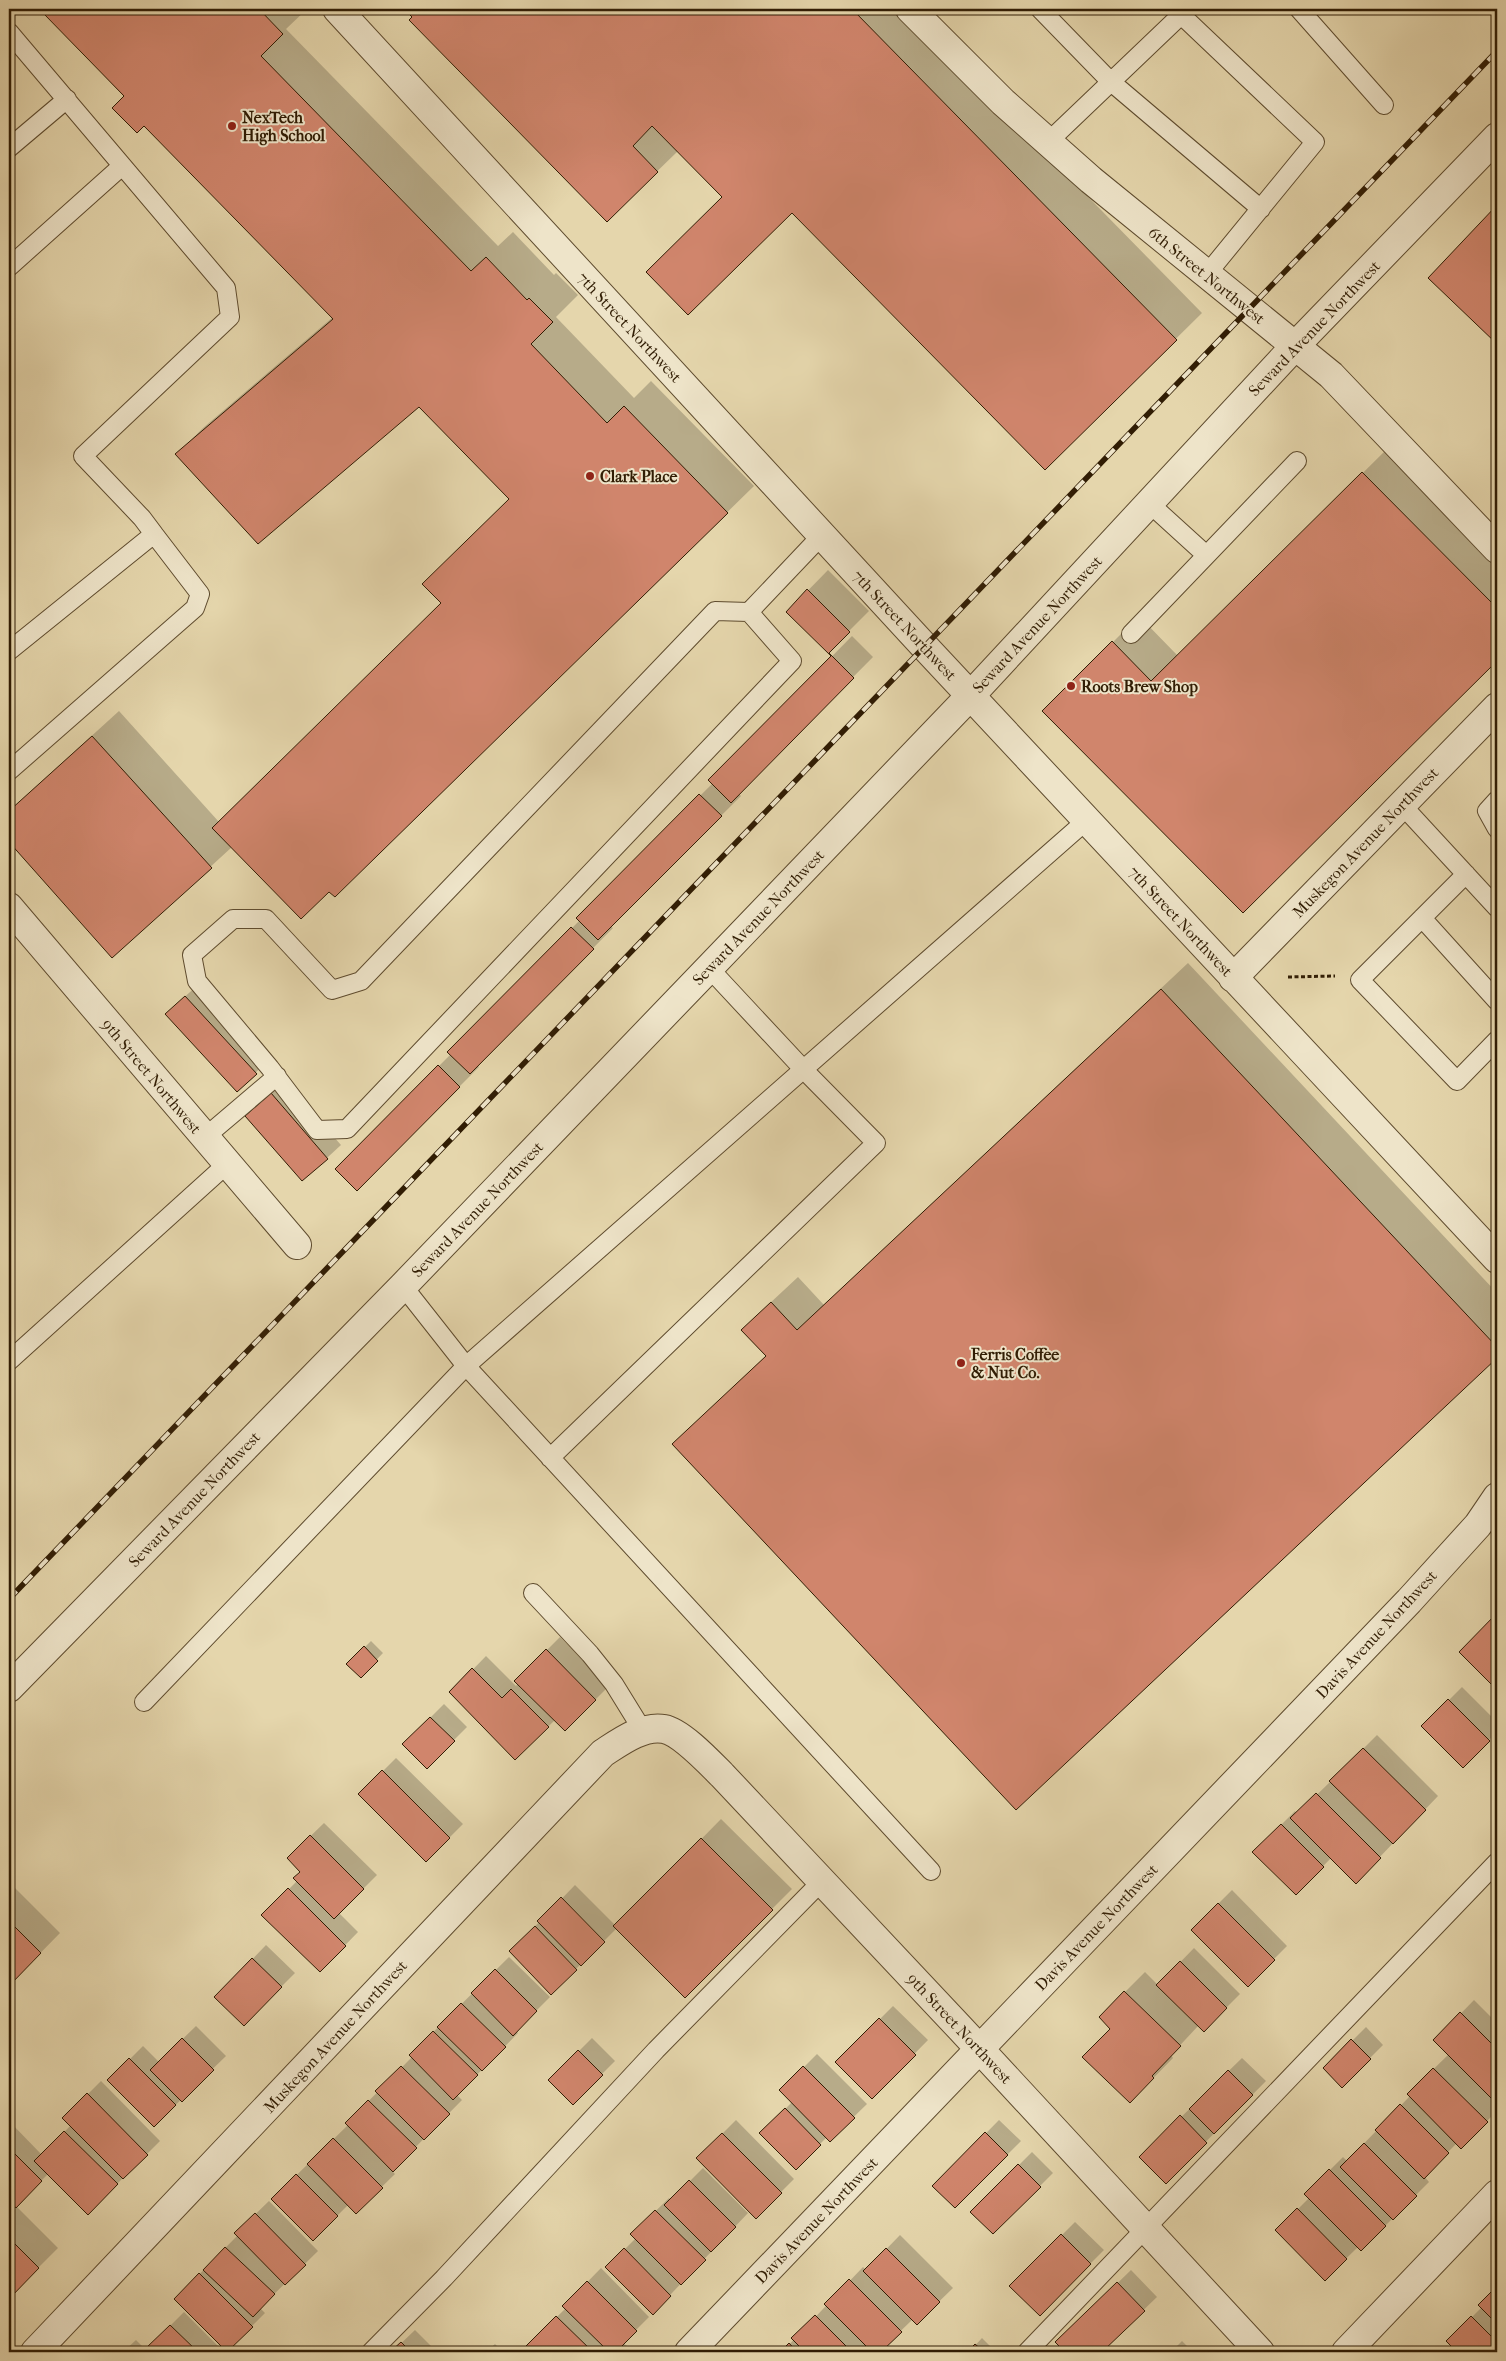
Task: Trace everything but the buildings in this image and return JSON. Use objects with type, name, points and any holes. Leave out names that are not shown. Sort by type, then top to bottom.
[{"type":"street","name":"7th Street Northwest","points":[[336,9],[1233,978],[1497,1259]]},
{"type":"street","name":"6th Street Northwest","points":[[910,9],[1003,102],[1090,180],[1331,375],[1497,548]]},
{"type":"street","name":"Seward Avenue Northwest","points":[[9,1688],[403,1286],[971,695],[1295,346],[1497,137]]},
{"type":"street","name":"Muskegon Avenue Northwest","points":[[1233,978],[1497,707]]},
{"type":"street","name":"9th Street Northwest","points":[[9,907],[296,1245]]},
{"type":"street","name":"Davis Avenue Northwest","points":[[689,2352],[1408,1601],[1478,1525],[1497,1497]]},
{"type":"street","name":"9th Street Northwest","points":[[643,1731],[664,1729],[696,1749],[979,2048],[1260,2352]]},
{"type":"street","name":"Muskegon Avenue Northwest","points":[[35,2352],[603,1753],[643,1731]]},
{"type":"street","points":[[1346,2352],[1497,2194]]},
{"type":"lane","points":[[1040,9],[1110,81],[1261,209]]},
{"type":"lane","points":[[1299,9],[1384,105]]},
{"type":"lane","points":[[1048,142],[1178,12],[1315,142],[1207,274]]},
{"type":"lane","points":[[9,32],[226,288],[230,317],[83,456],[142,518],[200,594],[195,608],[9,771]]},
{"type":"lane","points":[[9,148],[67,99]]},
{"type":"lane","points":[[9,267],[122,166]]},
{"type":"lane","points":[[1131,634],[1205,554],[1297,461]]},
{"type":"lane","points":[[1149,504],[1205,554]]},
{"type":"lane","points":[[9,652],[154,534]]},
{"type":"lane","points":[[750,612],[822,535]]},
{"type":"lane","points":[[715,611],[750,612],[792,660],[347,1129],[317,1130],[276,1076],[197,981],[192,955],[233,919],[266,919],[332,990],[361,981],[715,611]]},
{"type":"lane","points":[[1497,800],[1487,811],[1497,829]]},
{"type":"lane","points":[[1402,805],[1497,908]]},
{"type":"lane","points":[[144,1702],[466,1366],[1087,820]]},
{"type":"lane","points":[[1466,874],[1360,980],[1457,1080],[1497,1040]]},
{"type":"lane","points":[[1422,918],[1497,1000]]},
{"type":"lane","points":[[550,1458],[876,1143],[804,1070],[709,968]]},
{"type":"lane","points":[[204,1138],[276,1076]]},
{"type":"lane","points":[[9,1361],[227,1164]]},
{"type":"lane","points":[[403,1286],[466,1366],[931,1870]]},
{"type":"lane","points":[[533,1593],[590,1654],[614,1684],[643,1731]]},
{"type":"lane","points":[[1027,2352],[1497,1862]]},
{"type":"lane","points":[[371,2352],[444,2278],[650,2057],[822,1881]]},
{"type":"path","points":[[1288,977],[1338,976],[1360,980]]},
{"type":"railway","points":[[9,1599],[1497,51]]},
{"type":"place","name":"NexTech High School","points":[[232,126]]},
{"type":"place","name":"Clark Place","points":[[590,476]]},
{"type":"place","name":"Roots Brew Shop","points":[[1071,686]]},
{"type":"place","name":"Ferris Coffee & Nut Co.","points":[[961,1363]]}]
